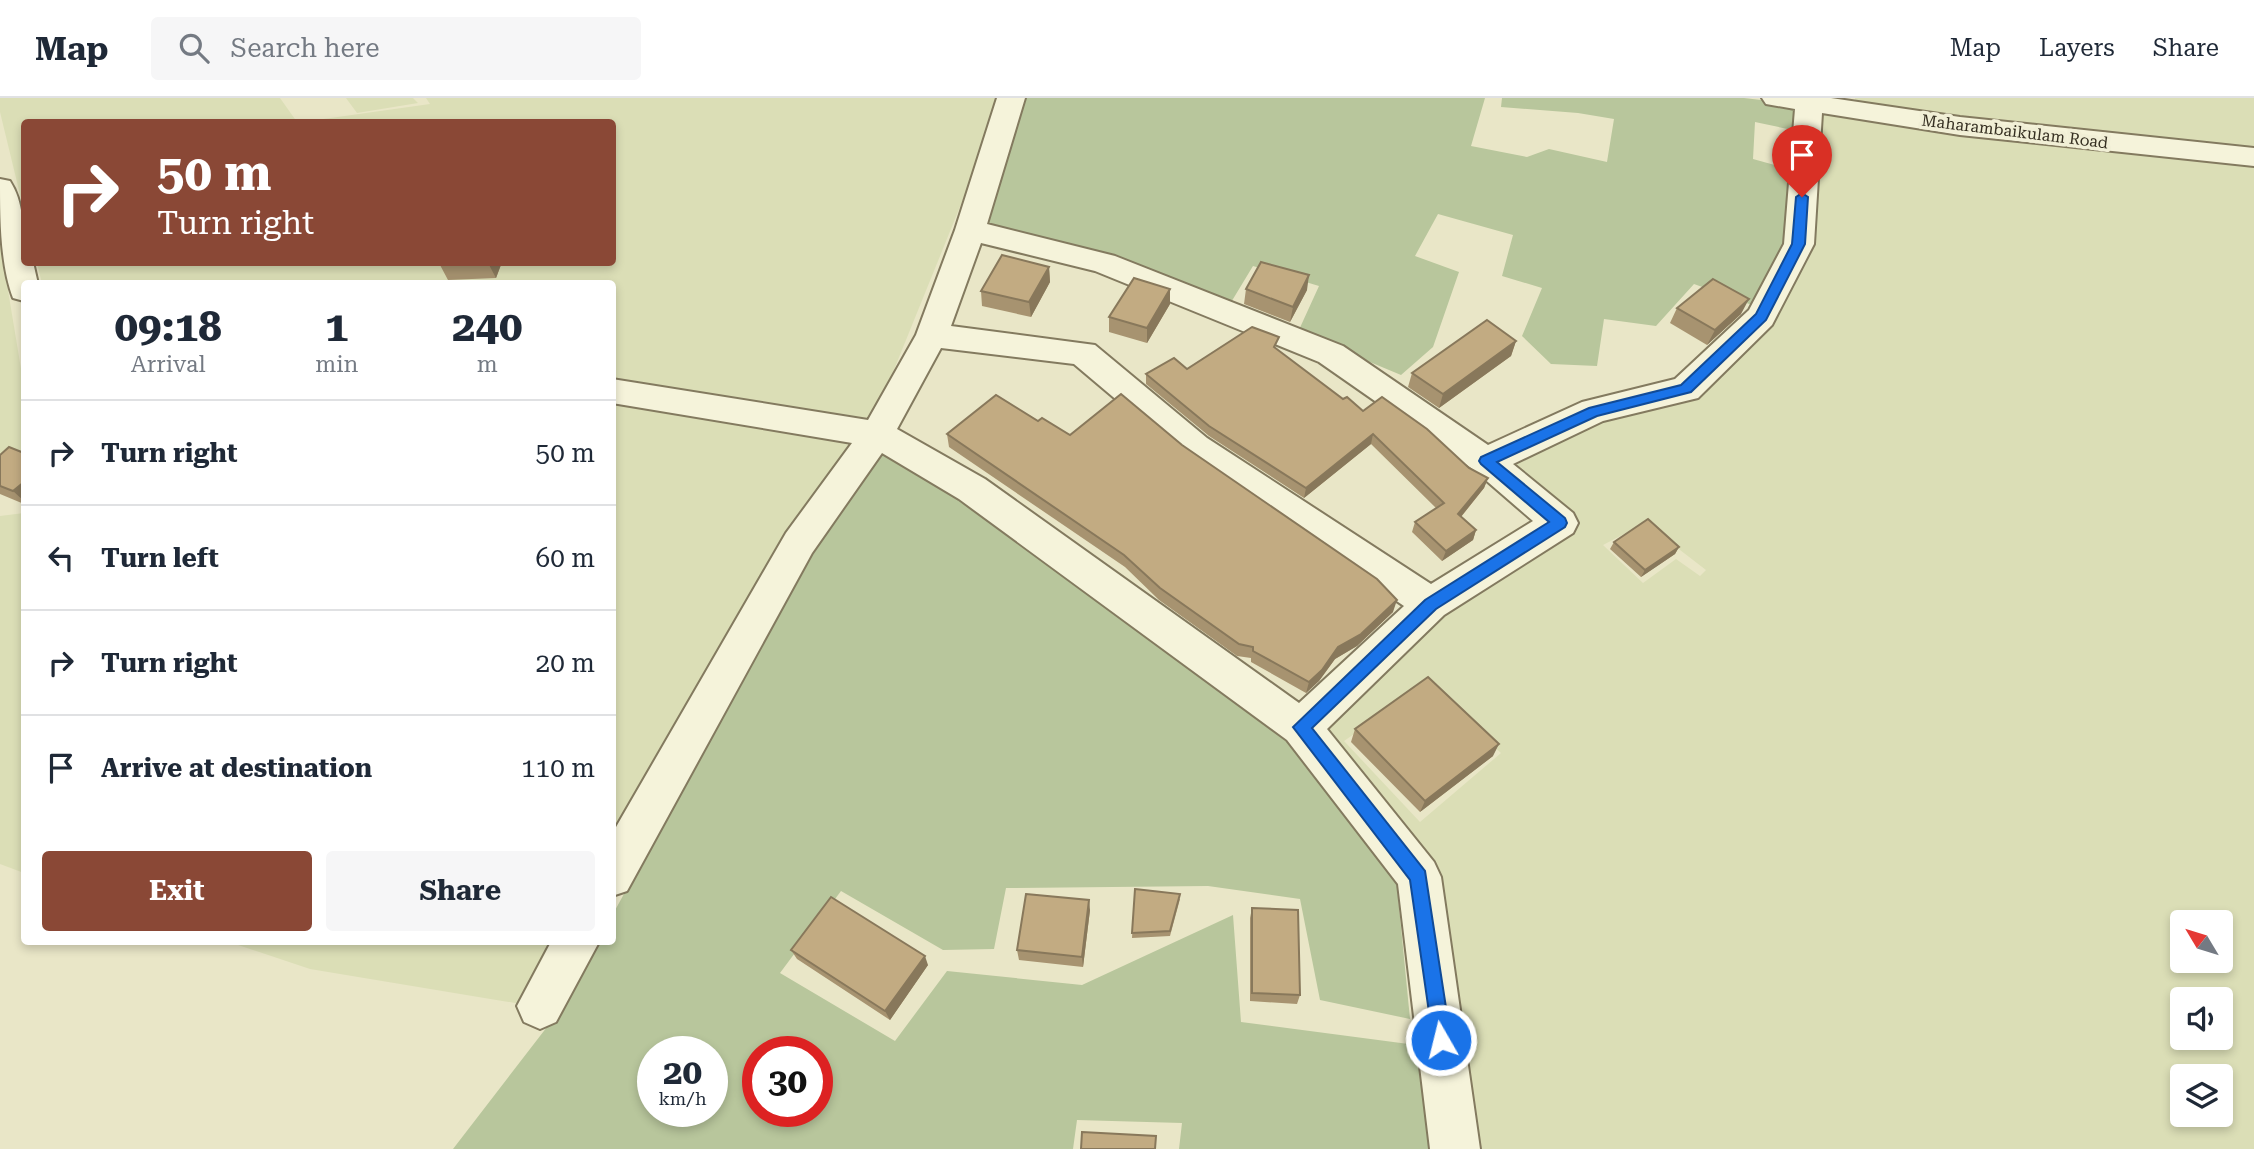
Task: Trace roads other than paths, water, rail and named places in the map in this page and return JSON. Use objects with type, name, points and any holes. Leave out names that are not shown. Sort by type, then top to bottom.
[{"type":"street","points":[[616,869],[799,543],[877,434],[932,335],[970,230],[1012,98]]},
{"type":"street","name":"Maharambaikulam Road","points":[[1776,98],[1960,126],[2254,157]]},
{"type":"street","points":[[1486,461],[1594,411],[1686,389],[1761,317],[1799,244],[1809,103]]},
{"type":"street","points":[[0,188],[22,280]]},
{"type":"street","points":[[970,230],[1104,263],[1331,354],[1486,461],[1560,523],[1431,604],[1301,727]]},
{"type":"street","points":[[932,335],[1083,353],[1195,447],[1431,604]]},
{"type":"street","points":[[616,392],[877,434],[972,489],[1301,727],[1419,877],[1455,1149]]},
{"type":"street","points":[[540,1006],[574,945]]}]
